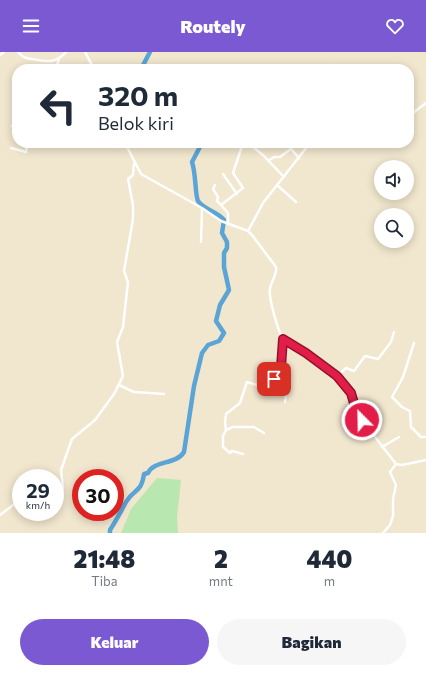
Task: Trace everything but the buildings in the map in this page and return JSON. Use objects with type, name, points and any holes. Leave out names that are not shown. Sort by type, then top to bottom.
[{"type":"street","points":[[0,55],[4,52]]},
{"type":"street","points":[[18,52],[27,59],[44,62],[59,59]]},
{"type":"street","points":[[58,64],[59,59],[66,52]]},
{"type":"street","points":[[85,52],[91,64]]},
{"type":"street","points":[[414,112],[426,103]]},
{"type":"street","points":[[11,148],[26,152],[27,148]]},
{"type":"street","points":[[127,148],[134,163],[143,176],[202,208],[221,221],[248,231],[261,244],[276,264],[276,271],[270,287],[270,298],[283,339],[281,367],[269,381],[262,379],[257,385],[247,382],[240,403],[226,414],[224,422],[226,430]]},
{"type":"street","points":[[221,205],[243,188],[233,172],[241,148]]},
{"type":"street","points":[[254,148],[284,177]]},
{"type":"street","points":[[248,231],[262,203],[306,148]]},
{"type":"street","points":[[268,161],[274,157],[280,157],[291,149],[299,158]]},
{"type":"street","points":[[60,469],[73,438],[95,420],[119,385],[123,376],[117,340],[123,327],[128,281],[124,271],[130,239],[133,210],[128,178],[133,175],[134,163]]},
{"type":"street","points":[[223,174],[236,194]]},
{"type":"street","points":[[215,185],[212,189],[218,197],[216,200],[228,213],[227,224]]},
{"type":"street","points":[[277,185],[296,202]]},
{"type":"street","points":[[201,242],[202,208]]},
{"type":"street","points":[[337,376],[346,368],[354,372],[365,356],[378,359],[391,342],[394,332]]},
{"type":"street","points":[[283,339],[306,353],[337,376],[351,393],[359,415],[396,464],[402,465],[426,460]]},
{"type":"street","points":[[414,343],[403,377],[392,397],[402,407],[410,411],[410,426],[421,437],[426,437]]},
{"type":"street","points":[[273,376],[277,389],[286,395],[285,402]]},
{"type":"street","points":[[119,385],[133,392],[164,394]]},
{"type":"street","points":[[243,454],[232,451],[230,453],[222,447],[223,436],[226,430],[233,427],[254,427],[264,433]]},
{"type":"street","points":[[382,447],[400,437]]},
{"type":"street","points":[[383,533],[389,527],[392,519],[393,500],[396,485],[390,472],[396,464]]},
{"type":"street","points":[[0,515],[12,506]]},
{"type":"green space","points":[[157,478],[181,480],[177,517],[178,533],[121,533],[131,509]]},
{"type":"waterway","points":[[144,64],[150,52]]},
{"type":"waterway","points":[[110,533],[110,530],[126,502],[141,485],[144,474],[148,473],[155,466],[176,459],[184,452],[194,386],[202,353],[208,345],[219,341],[224,333],[216,321],[220,305],[229,290],[224,267],[224,253],[227,248],[227,242],[222,233],[224,220],[218,214],[207,209],[198,201],[197,198],[192,162],[199,148]]},
{"type":"route","points":[[274,379],[273,376],[282,366],[283,339],[287,343],[306,353],[337,376],[351,393],[356,410],[362,420]]}]
